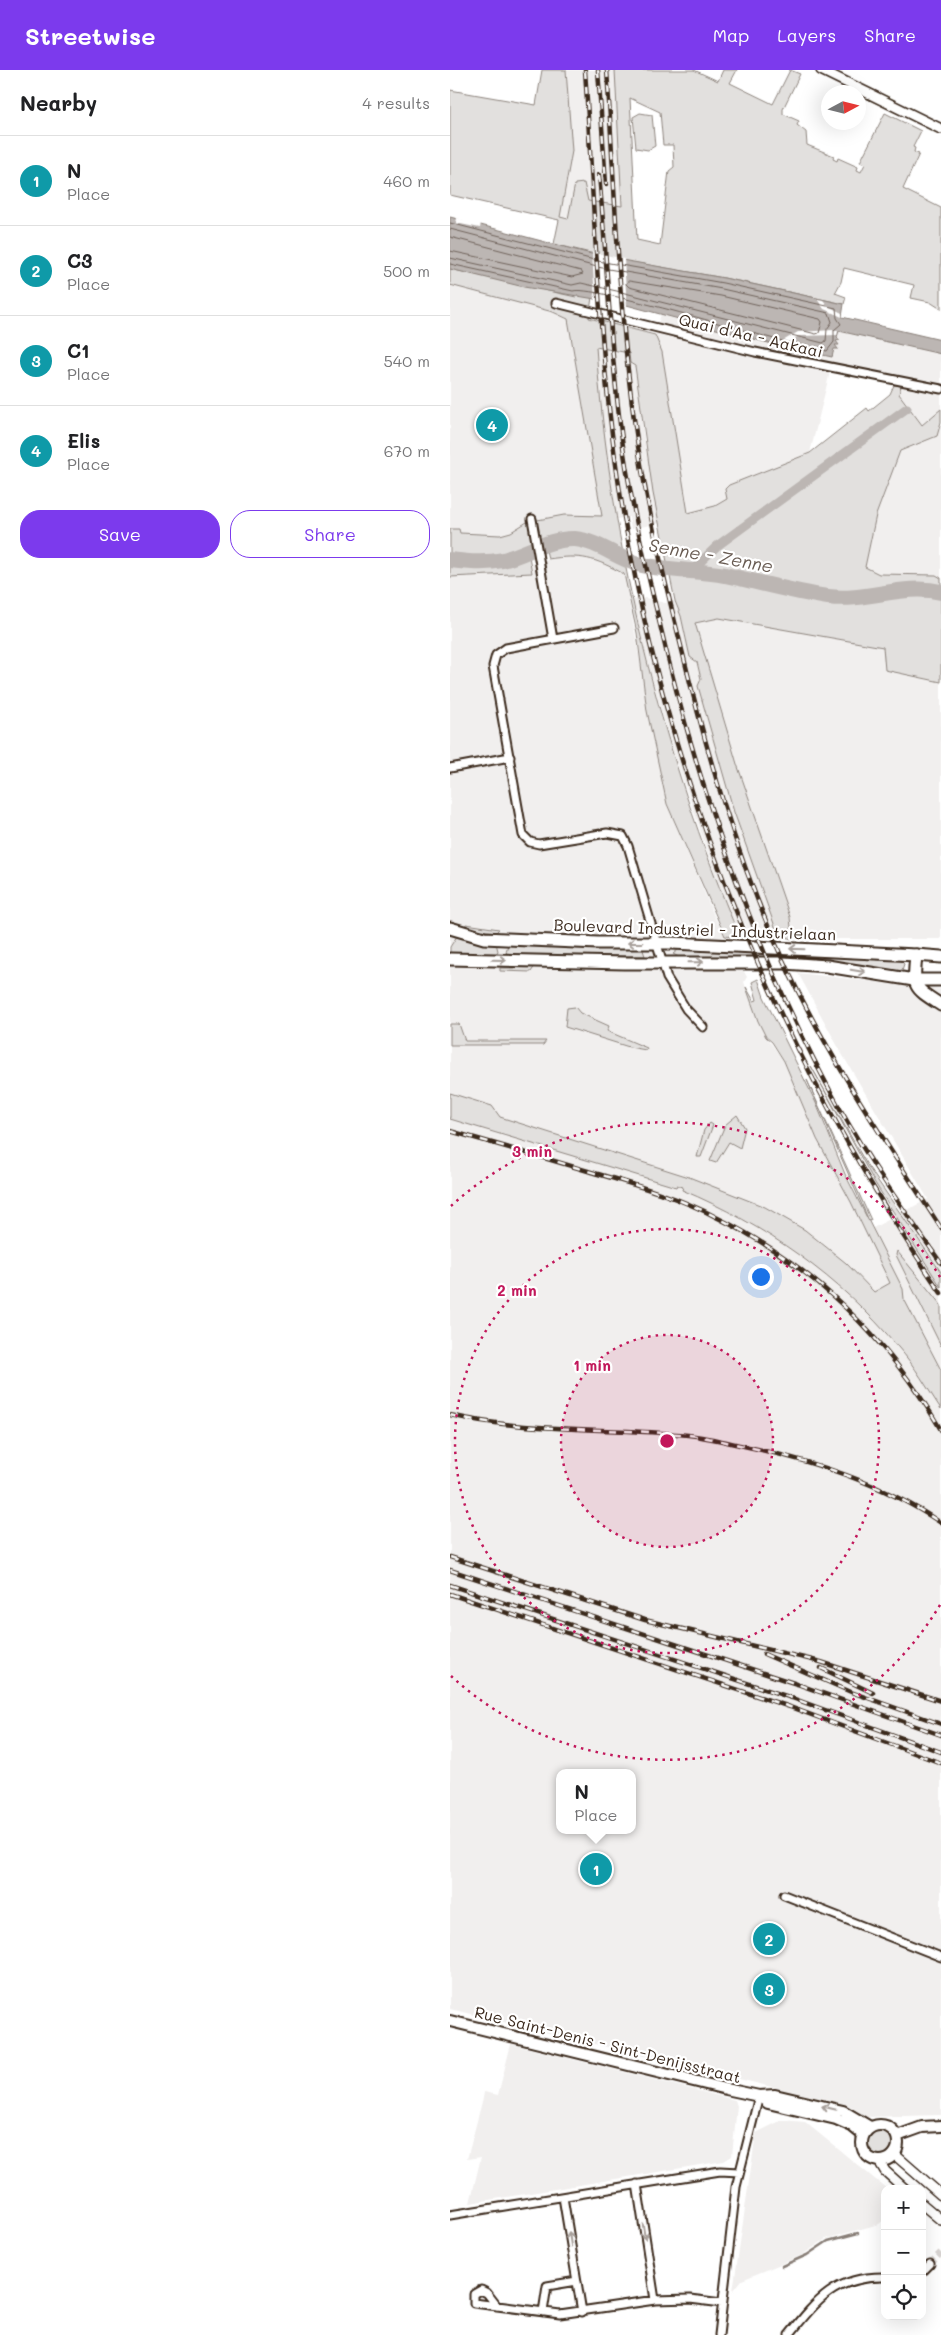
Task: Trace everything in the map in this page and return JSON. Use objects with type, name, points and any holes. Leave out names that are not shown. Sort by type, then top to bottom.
[{"type":"main road","name":"Boulevard Industriel - Industrielaan","points":[[450,928],[484,938],[656,943],[941,957]]},
{"type":"main road","points":[[916,955],[914,980],[916,986],[941,1004]]},
{"type":"main road","name":"Boulevard Industriel - Industrielaan","points":[[450,959],[784,962],[827,966],[914,980],[941,980]]},
{"type":"main road","name":"Rue Saint-Denis - Sint-Denijsstraat","points":[[450,2021],[759,2096],[775,2095],[843,2111],[866,2131]]},
{"type":"main road","points":[[878,2124],[886,2125],[897,2136],[898,2144],[894,2154],[888,2159],[879,2161],[871,2159],[864,2152],[861,2144],[866,2131],[878,2124]]},
{"type":"main road","points":[[897,2136],[922,2127],[941,2126]]},
{"type":"street","points":[[821,70],[941,129]]},
{"type":"street","name":"Quai d'Aa - Aakaai","points":[[556,304],[755,352],[941,389]]},
{"type":"street","points":[[533,522],[553,639]]},
{"type":"street","points":[[614,628],[506,648],[495,658],[493,666],[523,834],[530,842],[539,844],[607,833],[619,834],[626,840],[666,978],[686,1009],[703,1027]]},
{"type":"street","points":[[450,768],[510,757]]},
{"type":"street","points":[[784,1895],[941,1957]]},
{"type":"street","points":[[718,2335],[739,2172],[759,2096]]},
{"type":"street","points":[[894,2154],[941,2196]]},
{"type":"street","points":[[879,2161],[885,2170],[901,2185]]},
{"type":"street","points":[[450,2215],[720,2171],[739,2172]]},
{"type":"street","points":[[637,2184],[656,2300]]},
{"type":"street","points":[[563,2197],[582,2312]]},
{"type":"street","points":[[926,2207],[941,2220]]},
{"type":"street","points":[[926,2268],[930,2264]]},
{"type":"street","points":[[789,2335],[813,2304],[828,2291],[852,2280],[881,2277]]},
{"type":"street","points":[[544,2312],[547,2286],[577,2281]]},
{"type":"street","points":[[497,2306],[544,2312],[582,2312],[656,2300],[690,2300],[722,2303]]},
{"type":"shaded area","points":[[542,70],[566,70],[572,151],[560,217],[568,219],[575,184],[584,183],[588,201],[622,206],[615,70],[694,70],[718,81],[723,70],[737,70],[730,83],[773,104],[790,70],[800,74],[783,109],[783,114],[799,121],[797,125],[806,132],[807,145],[834,156],[833,159],[837,161],[838,158],[858,167],[857,170],[861,172],[865,164],[860,162],[885,113],[921,131],[913,147],[915,148],[914,152],[919,154],[903,189],[941,208],[941,309],[930,302],[911,298],[914,285],[844,268],[841,282],[835,293],[846,297],[844,304],[724,278],[619,260],[554,244],[559,220],[450,195],[450,90],[536,105]],"holes":[[[630,98],[660,112],[663,145],[673,145],[674,167],[669,171],[660,245],[637,240]]]},
{"type":"shaded area","points":[[566,70],[615,70],[623,201],[622,206],[588,201],[568,219],[560,217],[571,151]]},
{"type":"shaded area","points":[[640,113],[652,115],[655,146],[648,150],[636,148],[633,117]]},
{"type":"shaded area","points":[[450,269],[576,297],[579,294],[592,297],[589,318],[655,335],[662,352],[688,513],[715,506],[727,499],[725,489],[729,485],[810,453],[867,408],[869,411],[890,394],[894,385],[901,386],[899,394],[922,425],[941,409],[941,422],[937,436],[900,451],[876,515],[865,567],[879,574],[936,575],[941,578],[941,682],[885,670],[883,647],[719,618],[695,623],[737,764],[790,917],[792,939],[778,935],[734,812],[698,686],[701,679],[697,662],[690,657],[681,616],[675,601],[653,493],[635,366],[630,363],[629,353],[596,347],[613,498],[627,573],[663,722],[686,795],[740,938],[725,936],[667,804],[647,711],[637,633],[624,574],[605,564],[579,557],[548,559],[546,550],[529,556],[532,573],[450,577],[450,529],[459,529],[460,533],[500,535],[511,532],[527,522],[564,515],[602,516],[568,319],[553,312],[450,285]]},
{"type":"shaded area","points":[[450,285],[553,312],[568,319],[602,517],[564,515],[527,522],[511,532],[500,535],[460,533],[458,529],[450,529]]},
{"type":"shaded area","points":[[661,314],[776,345],[832,357],[835,349],[838,349],[835,345],[839,344],[836,341],[839,340],[837,337],[839,331],[941,354],[941,409],[922,425],[899,394],[900,386],[830,372],[810,453],[729,485],[727,499],[715,506],[688,514],[662,352],[655,335]]},
{"type":"shaded area","points":[[596,347],[629,353],[630,363],[635,366],[644,439],[660,523],[631,529],[629,517],[617,519],[603,428]]},
{"type":"shaded area","points":[[941,422],[941,578],[936,575],[879,574],[865,567],[876,515],[900,451],[937,436]]},
{"type":"shaded area","points":[[567,556],[577,556],[601,562],[624,574],[667,804],[715,918],[747,977],[744,982],[758,1021],[766,1037],[784,1061],[817,1139],[887,1274],[869,1230],[928,1199],[842,1054],[798,973],[941,989],[941,2115],[866,2117],[850,2106],[450,2009],[450,577],[532,573],[531,563]]},
{"type":"shaded area","points":[[645,598],[665,603],[675,601],[681,616],[690,657],[697,662],[701,679],[698,686],[734,812],[778,935],[769,938],[747,928],[745,923],[736,928],[725,903],[672,748],[646,656],[633,600]]},
{"type":"shaded area","points":[[719,618],[884,647],[921,678],[941,682],[941,939],[792,939],[790,917],[737,764],[694,623]]},
{"type":"shaded area","points":[[466,924],[499,929],[496,932],[464,928]]},
{"type":"shaded area","points":[[457,936],[496,943],[498,951],[496,954],[450,954],[450,947]]},
{"type":"shaded area","points":[[508,944],[642,947],[645,956],[509,955],[506,952]]},
{"type":"shaded area","points":[[679,949],[760,954],[899,958],[904,964],[902,970],[898,971],[792,957],[679,957],[673,954]]},
{"type":"shaded area","points":[[520,965],[535,966],[531,972],[500,971],[500,968],[515,968]]},
{"type":"shaded area","points":[[758,979],[764,997],[816,1103],[845,1174],[903,1289],[904,1299],[941,1370],[941,1409],[904,1354],[876,1322],[826,1276],[771,1236],[742,1219],[682,1190],[683,1187],[677,1185],[676,1187],[450,1119],[450,1093],[492,1106],[500,1117],[689,1177],[765,1207],[805,1230],[846,1263],[874,1292],[890,1283],[851,1202],[817,1139],[784,1061],[772,1042],[766,1037],[758,1021],[746,987],[754,1001],[757,1000],[752,982]]},
{"type":"shaded area","points":[[575,1007],[580,1013],[609,1026],[607,1031],[647,1048],[646,1050],[629,1047],[565,1027],[567,1008]]},
{"type":"shaded area","points":[[450,1024],[459,1024],[465,1041],[546,1041],[543,1045],[450,1045]]},
{"type":"shaded area","points":[[811,1066],[867,1165],[941,1272],[941,1287],[875,1183]]},
{"type":"shaded area","points":[[807,1080],[871,1220],[869,1221]]},
{"type":"shaded area","points":[[737,1115],[745,1128],[740,1148],[729,1142],[716,1163],[710,1161],[725,1125]]},
{"type":"shaded area","points":[[710,1123],[713,1125],[701,1157],[697,1157],[704,1130]]},
{"type":"shaded area","points":[[897,1251],[941,1305],[941,1346],[896,1255]]},
{"type":"shaded area","points":[[511,2044],[735,2100],[737,2106],[732,2156],[724,2161],[470,2203],[481,2157],[467,2159],[484,2092],[498,2095]]},
{"type":"shaded area","points":[[782,2120],[805,2122],[882,2185],[881,2222],[826,2239],[802,2255],[742,2280],[733,2291],[756,2133]]},
{"type":"shaded area","points":[[880,2129],[889,2133],[893,2142],[889,2151],[880,2155],[871,2151],[867,2142],[871,2133]]},
{"type":"water","points":[[450,217],[599,256],[724,278],[844,304],[842,317],[941,340],[941,354],[839,331],[837,337],[840,340],[836,341],[839,345],[835,345],[838,349],[834,349],[832,357],[776,345],[619,303],[524,287],[450,269]]},
{"type":"pier","points":[[457,218],[481,223],[480,228],[456,223]]},
{"type":"pier","points":[[592,252],[624,259],[627,308],[595,300]]},
{"type":"pier","points":[[817,299],[823,300],[828,306],[842,313],[842,317],[824,309]]},
{"type":"pier","points":[[838,331],[837,335],[799,336],[782,346],[776,345],[798,332]]},
{"type":"waterway","points":[[692,570],[717,546],[907,408]]},
{"type":"waterway","name":"Senne - Zenne","points":[[450,560],[476,562],[503,560],[556,541],[575,539],[599,546],[638,564],[725,575],[828,597],[857,597],[913,590],[941,592]]},
{"type":"waterway","points":[[782,2266],[807,2255],[828,2241],[858,2233]]},
{"type":"tunnel","points":[[930,2264],[941,2253]]},
{"type":"railway","points":[[585,70],[603,350],[616,462],[624,517],[645,621],[671,723],[703,824],[740,922],[783,1019],[831,1113],[884,1204],[941,1293]]},
{"type":"railway","points":[[598,70],[606,184]]},
{"type":"railway","points":[[607,70],[621,293],[629,382],[639,453],[660,562],[712,763],[750,881],[765,920],[799,994],[857,1096],[941,1228]]},
{"type":"railway","points":[[599,175],[615,383],[627,473],[643,552],[673,676],[709,803],[754,928],[808,1049],[863,1147],[941,1263]]},
{"type":"railway","points":[[450,1131],[653,1191],[701,1210],[751,1236],[784,1257],[815,1281],[872,1335],[920,1396],[941,1430]]},
{"type":"railway","points":[[450,1415],[509,1425],[658,1433],[695,1436],[723,1441],[796,1459],[846,1475],[895,1496],[941,1523]]},
{"type":"railway","points":[[450,1557],[645,1620],[821,1662],[941,1701]]},
{"type":"railway","points":[[450,1570],[797,1684],[941,1735]]},
{"type":"railway","points":[[450,1585],[792,1698],[941,1752]]},
{"type":"railway","points":[[450,1594],[790,1707],[941,1763]]},
{"type":"railway","points":[[764,1654],[851,1692],[941,1724]]},
{"type":"railway","points":[[821,1668],[873,1693]]},
{"type":"place","name":"Elis","points":[[492,425]]},
{"type":"place","name":"N","points":[[596,1869]]},
{"type":"place","name":"C3","points":[[769,1939]]},
{"type":"place","name":"C1","points":[[769,1989]]}]
